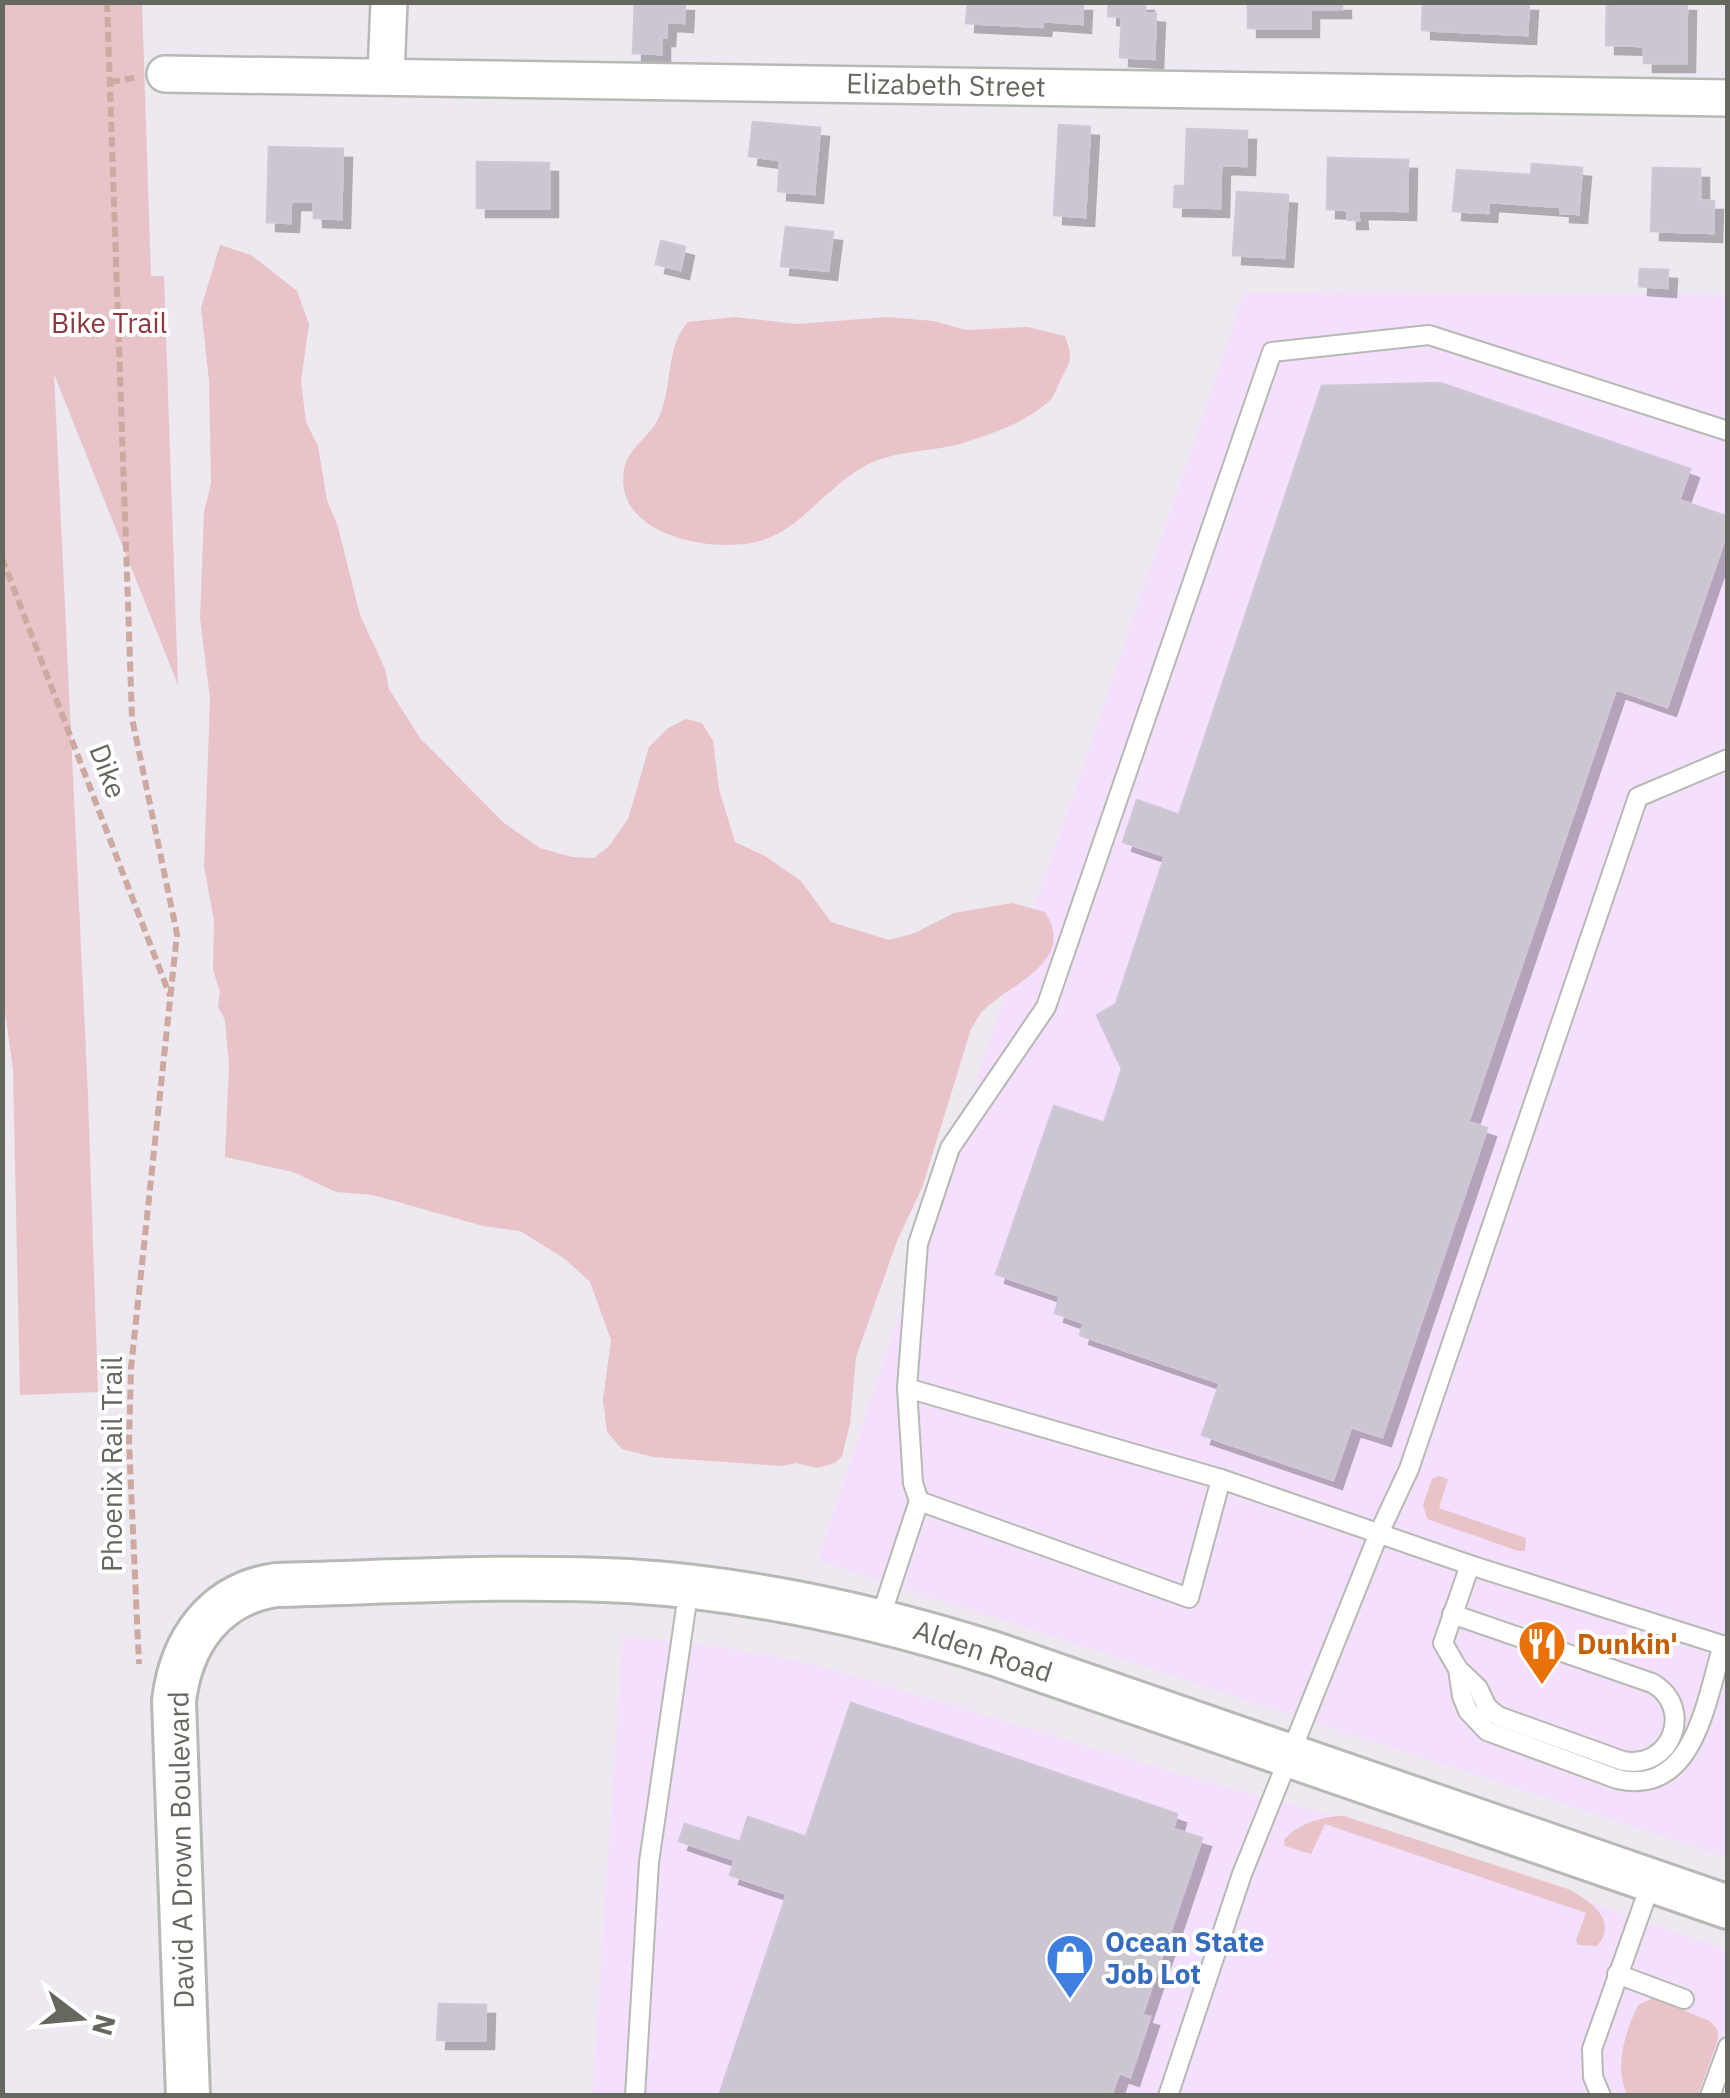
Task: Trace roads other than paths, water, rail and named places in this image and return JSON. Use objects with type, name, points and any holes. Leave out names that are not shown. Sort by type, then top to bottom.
[{"type":"street","points":[[386,76],[389,2]]},
{"type":"street","name":"Elizabeth Street","points":[[165,74],[1728,98]]},
{"type":"street","name":"Alden Road","points":[[212,1615],[246,1592],[276,1586],[519,1579],[689,1586],[880,1619],[995,1654],[1728,1907]]},
{"type":"street","name":"David A Drown Boulevard","points":[[188,2096],[174,1701],[177,1678],[190,1643],[212,1615]]},
{"type":"lane","points":[[880,1619],[919,1501],[913,1483],[907,1388],[918,1244],[950,1148],[1046,1007],[1272,352],[1429,335],[1728,431]]},
{"type":"lane","points":[[1168,2096],[1242,1874],[1378,1533],[1416,1449],[1638,797],[1728,758]]},
{"type":"lane","points":[[907,1388],[1222,1480],[1725,1646],[1694,1738],[1683,1758],[1662,1776],[1644,1781],[1617,1779],[1495,1736],[1474,1719],[1462,1696],[1458,1668]]},
{"type":"lane","points":[[919,1501],[1189,1598],[1222,1480]]},
{"type":"lane","points":[[1452,1614],[1652,1683],[1672,1702],[1676,1728],[1666,1746],[1642,1762],[1624,1761],[1498,1716],[1487,1706],[1443,1642],[1452,1614],[1470,1565]]},
{"type":"lane","points":[[634,2096],[650,1862],[689,1586]]},
{"type":"lane","points":[[1601,2096],[1593,2077],[1592,2049],[1652,1879]]},
{"type":"lane","points":[[1618,1974],[1684,1999]]},
{"type":"lane","points":[[1710,2096],[1728,2047]]},
{"type":"place","name":"Dunkin'","points":[[1542,1686]]},
{"type":"place","name":"Ocean State Job Lot","points":[[1070,2000]]},
{"type":"park label","name":"Bike Trail","points":[[109,323]]}]
